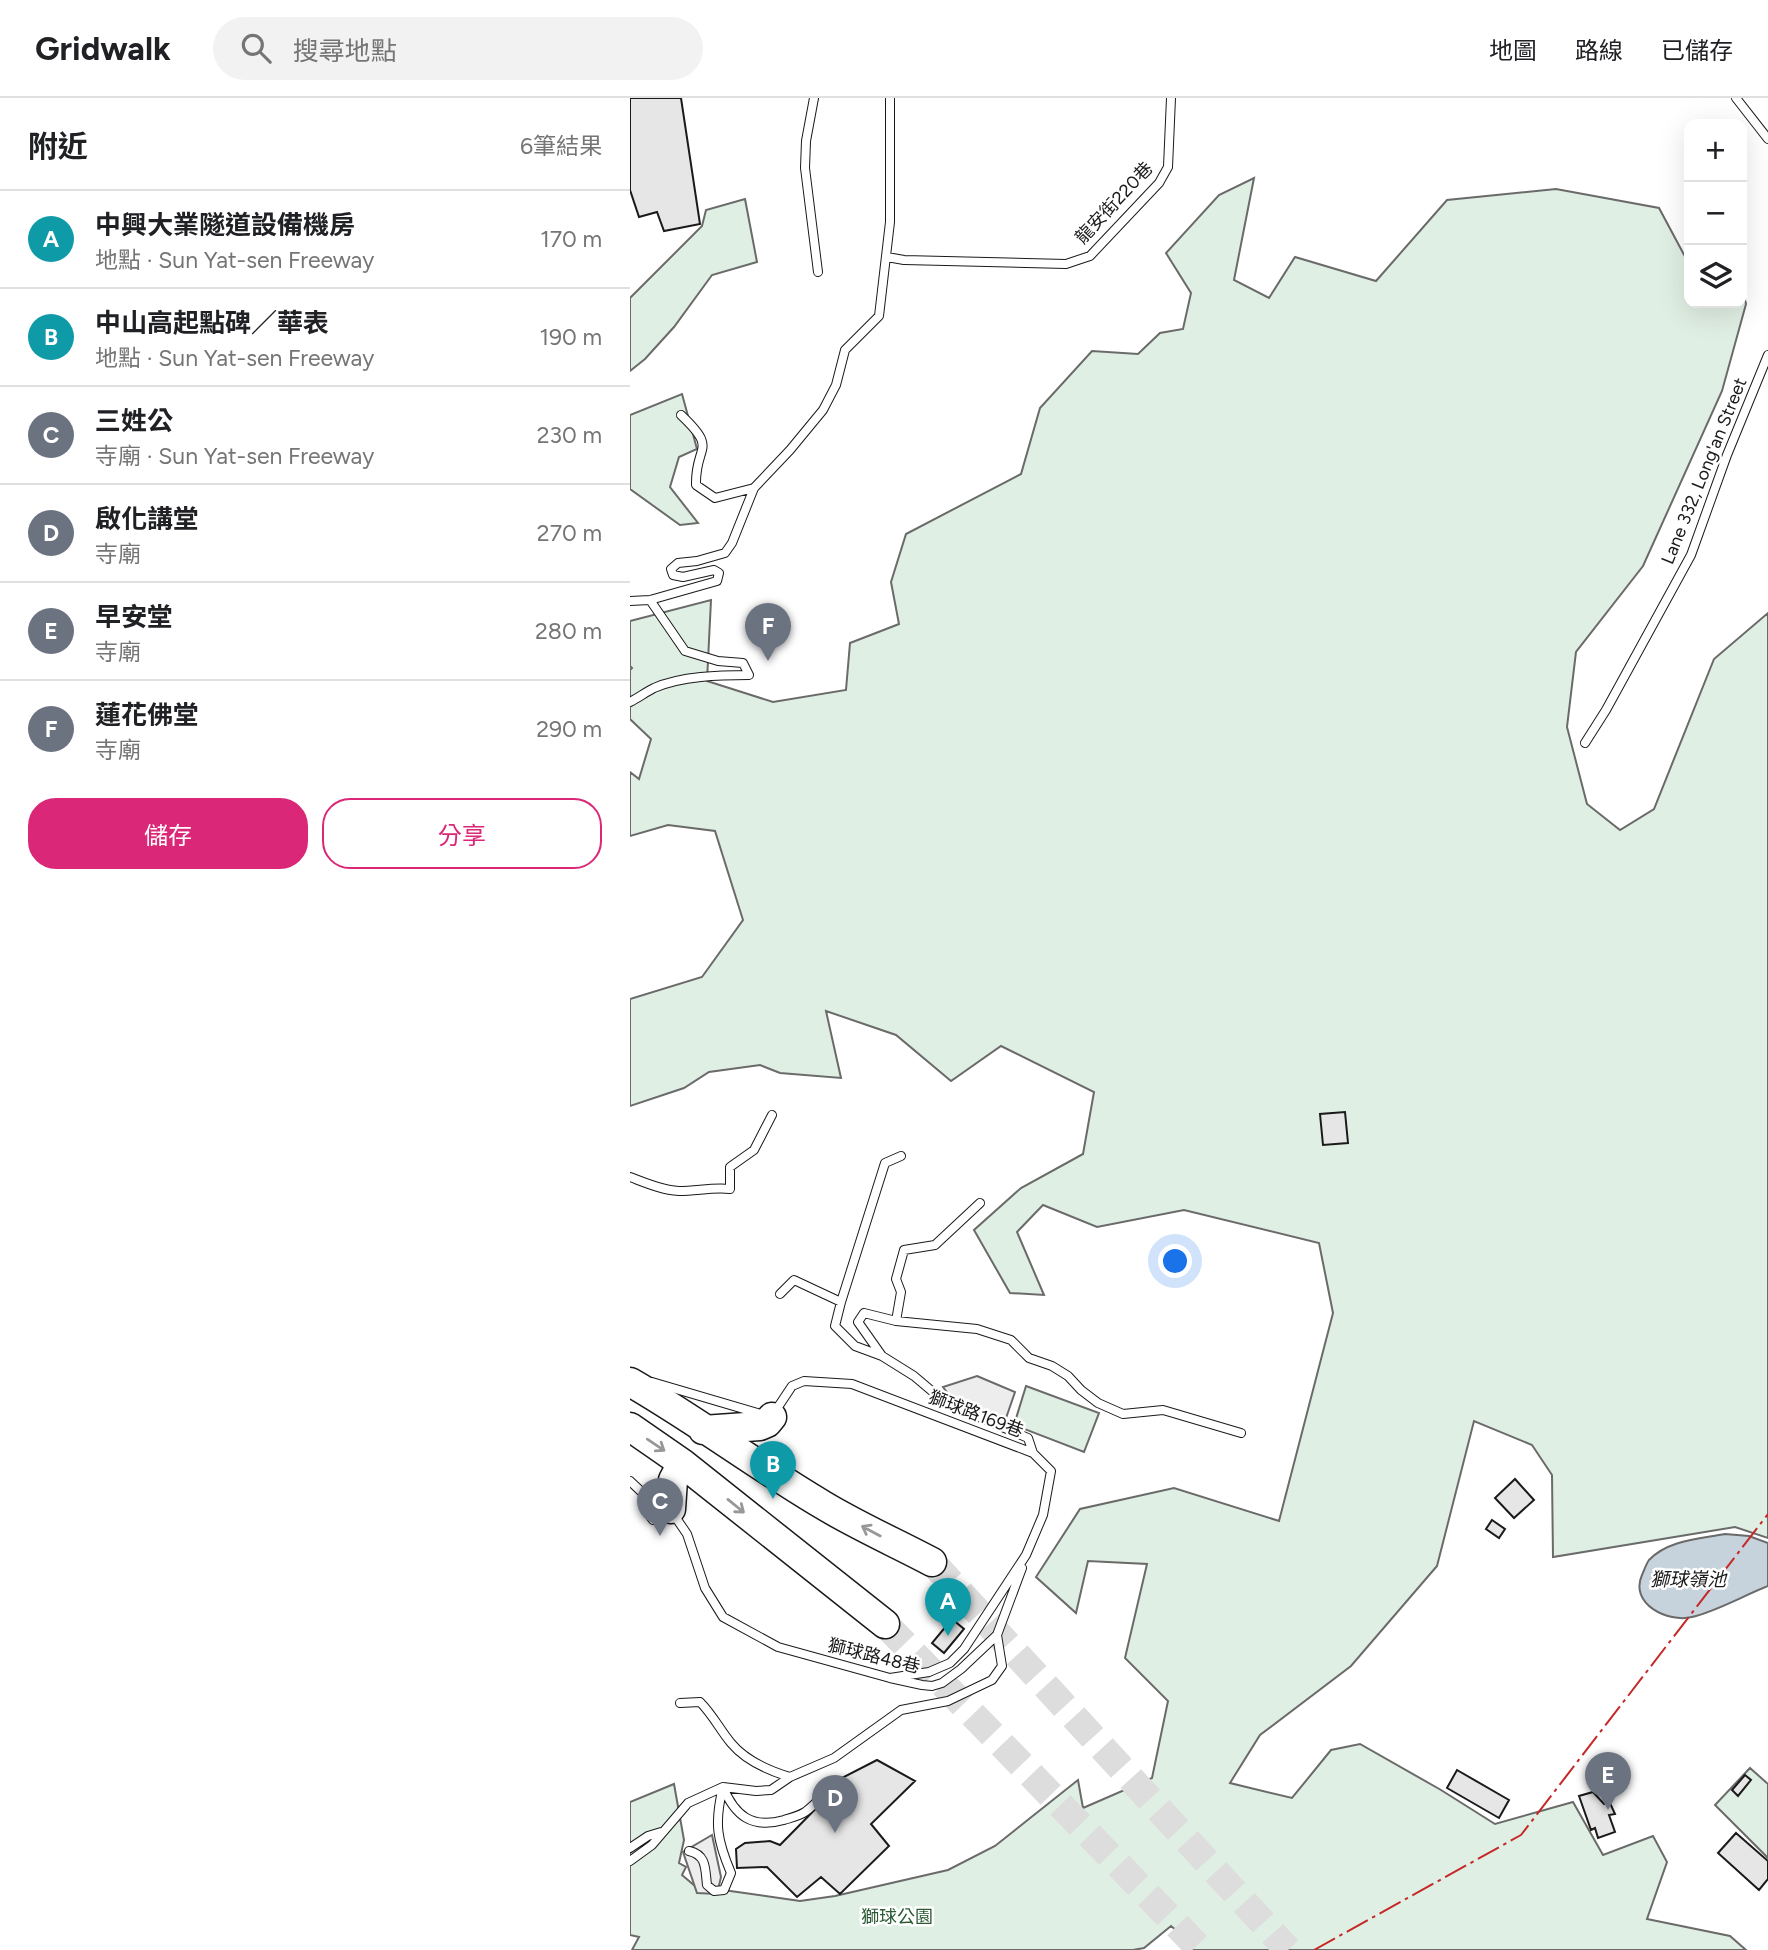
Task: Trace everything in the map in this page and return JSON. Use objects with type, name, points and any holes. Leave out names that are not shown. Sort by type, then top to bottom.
[{"type":"highway","points":[[634,1378],[704,1429],[825,1506],[932,1562]]},
{"type":"highway","points":[[704,1429],[760,1426],[772,1417]]},
{"type":"highway","points":[[630,1427],[691,1470],[885,1624]]},
{"type":"highway","points":[[670,1500],[673,1480],[691,1470],[704,1429]]},
{"type":"lane","points":[[814,98],[804,168],[818,272]]},
{"type":"lane","points":[[630,601],[650,600],[717,581],[719,573],[714,570],[683,577],[673,575],[671,569],[678,563],[725,553],[732,543],[754,488],[823,410],[836,385],[845,350],[879,316],[890,222],[890,98]]},
{"type":"lane","name":"龍安街220巷","points":[[887,257],[904,260],[1066,264],[1090,256],[1159,183],[1168,167],[1171,98]]},
{"type":"lane","points":[[1736,98],[1768,139]]},
{"type":"lane","name":"Lane 332, Long'an Street","points":[[1585,743],[1691,555],[1727,455],[1768,355]]},
{"type":"lane","points":[[681,415],[700,433],[704,447],[696,474],[696,485],[715,498],[754,488]]},
{"type":"lane","points":[[630,702],[654,688],[692,678],[721,674],[749,675],[743,663],[718,661],[685,651],[650,600]]},
{"type":"lane","points":[[630,1177],[681,1191],[711,1187],[730,1189],[730,1167],[754,1150],[772,1115]]},
{"type":"lane","points":[[901,1156],[885,1163],[835,1326],[855,1346],[882,1356],[914,1376],[946,1403],[1028,1438],[1033,1453]]},
{"type":"lane","points":[[896,1321],[901,1292],[896,1279],[905,1250],[935,1245],[980,1203]]},
{"type":"lane","points":[[780,1294],[794,1280],[841,1302]]},
{"type":"lane","points":[[882,1356],[859,1322],[864,1313],[896,1321],[977,1329],[1011,1340],[1029,1358],[1052,1366],[1068,1376],[1098,1404],[1123,1414],[1163,1409],[1241,1433]]},
{"type":"lane","points":[[634,1378],[772,1417]]},
{"type":"lane","name":"獅球路169巷","points":[[772,1417],[792,1386],[804,1381],[852,1384],[1033,1453],[1051,1471],[1043,1514],[1026,1555],[964,1649],[950,1663],[929,1672],[890,1678]]},
{"type":"lane","points":[[630,1481],[648,1498],[653,1520],[658,1520],[660,1515],[660,1502],[670,1500]]},
{"type":"lane","name":"獅球路48巷","points":[[670,1500],[687,1534],[693,1559],[708,1595],[723,1616],[778,1647],[922,1685],[942,1683],[997,1635]]},
{"type":"lane","points":[[630,1861],[652,1845],[688,1803],[723,1787],[771,1790],[790,1777],[834,1758],[901,1710],[948,1701],[992,1680],[1002,1666],[997,1635],[1026,1555]]},
{"type":"lane","points":[[680,1703],[701,1702],[715,1717],[732,1744],[773,1772],[790,1777]]},
{"type":"lane","points":[[723,1787],[731,1807],[741,1815],[757,1823],[773,1823],[803,1814],[833,1785]]},
{"type":"lane","points":[[689,1852],[698,1853],[705,1861],[707,1885],[714,1891],[724,1890],[731,1873],[718,1833],[717,1810],[723,1787]]},
{"type":"lane","points":[[630,1848],[661,1832]]},
{"type":"green space","name":"獅球公園","points":[[1254,178],[1234,280],[1269,298],[1295,257],[1376,281],[1447,200],[1556,189],[1659,208],[1684,255],[1684,308],[1745,308],[1722,391],[1643,566],[1576,652],[1567,727],[1587,804],[1620,830],[1654,809],[1714,659],[1768,613],[1768,1538],[1735,1527],[1553,1557],[1552,1475],[1532,1445],[1474,1421],[1437,1566],[1351,1666],[1260,1735],[1230,1783],[1292,1798],[1331,1750],[1360,1744],[1495,1824],[1573,1802],[1603,1855],[1653,1836],[1667,1862],[1647,1919],[1730,1936],[1746,1950],[1189,1950],[1189,1941],[1171,1926],[1144,1948],[1133,1950],[632,1950],[639,1937],[630,1935],[630,1802],[674,1784],[684,1840],[679,1863],[686,1867],[682,1875],[695,1886],[800,1901],[835,1896],[948,1870],[995,1846],[1078,1780],[1083,1808],[1152,1778],[1168,1701],[1125,1658],[1147,1564],[1088,1561],[1076,1613],[1036,1577],[1080,1509],[1174,1488],[1279,1521],[1333,1313],[1319,1243],[1184,1210],[1097,1227],[1043,1205],[1017,1232],[1044,1295],[1010,1293],[974,1230],[1021,1188],[1083,1154],[1094,1092],[1001,1046],[951,1081],[896,1035],[826,1011],[841,1078],[780,1073],[760,1065],[709,1072],[684,1088],[630,1106],[630,999],[702,977],[743,920],[715,831],[668,825],[630,836],[630,772],[639,779],[651,739],[630,719],[630,621],[711,600],[707,681],[773,702],[846,690],[850,643],[899,624],[891,582],[906,534],[1021,474],[1040,408],[1092,351],[1138,354],[1160,333],[1183,329],[1191,293],[1166,253],[1219,195]]},
{"type":"green space","points":[[745,199],[757,262],[712,275],[674,327],[645,359],[630,371],[630,298],[702,226],[706,210]]},
{"type":"green space","points":[[682,394],[697,449],[679,457],[670,487],[698,523],[680,525],[630,489],[630,415]]},
{"type":"green space","points":[[1026,1386],[1099,1413],[1084,1452],[1014,1425]]},
{"type":"green space","points":[[1750,1768],[1768,1784],[1768,1858],[1715,1805]]},
{"type":"shaded area","points":[[977,1376],[1015,1392],[1005,1421],[952,1399],[943,1387]]},
{"type":"shaded area","points":[[712,1835],[721,1877],[717,1894],[697,1893],[683,1852]]},
{"type":"water","name":"獅球嶺池","points":[[1725,1534],[1749,1536],[1768,1543],[1768,1586],[1692,1617],[1662,1614],[1646,1603],[1639,1585],[1647,1563],[1657,1553],[1684,1541]]},
{"type":"building","points":[[630,98],[681,98],[700,224],[664,231],[657,212],[639,217],[630,190]]},
{"type":"building","points":[[1345,1112],[1348,1143],[1323,1145],[1320,1114]]},
{"type":"building","points":[[1515,1479],[1534,1500],[1514,1518],[1495,1498]]},
{"type":"building","points":[[1492,1520],[1505,1529],[1499,1538],[1486,1529]]},
{"type":"building","points":[[952,1619],[964,1629],[944,1653],[932,1643]]},
{"type":"building","points":[[877,1760],[915,1781],[871,1824],[889,1846],[840,1894],[821,1877],[797,1897],[767,1867],[737,1868],[736,1849],[745,1843],[770,1841],[780,1845],[841,1783],[838,1780]]},
{"type":"building","points":[[1457,1770],[1509,1800],[1499,1818],[1447,1788]]},
{"type":"building","points":[[1745,1775],[1751,1780],[1738,1796],[1732,1790]]},
{"type":"building","points":[[1593,1792],[1604,1804],[1610,1803],[1615,1814],[1609,1815],[1615,1832],[1598,1838],[1595,1828],[1591,1830],[1579,1796]]},
{"type":"building","points":[[1736,1833],[1768,1861],[1768,1879],[1759,1890],[1718,1853]]},
{"type":"tunnel","points":[[932,1562],[1288,1950]]},
{"type":"tunnel","points":[[885,1624],[1201,1950]]},
{"type":"power","points":[[1314,1950],[1521,1835],[1768,1514]]},
{"type":"place","name":"蓮花佛堂","points":[[768,661]]},
{"type":"place","name":"中山高起點碑／華表","points":[[773,1499]]},
{"type":"place","name":"三姓公","points":[[660,1536]]},
{"type":"place","name":"中興大業隧道設備機房","points":[[948,1636]]},
{"type":"place","name":"早安堂","points":[[1608,1810]]},
{"type":"place","name":"啟化講堂","points":[[835,1833]]}]
